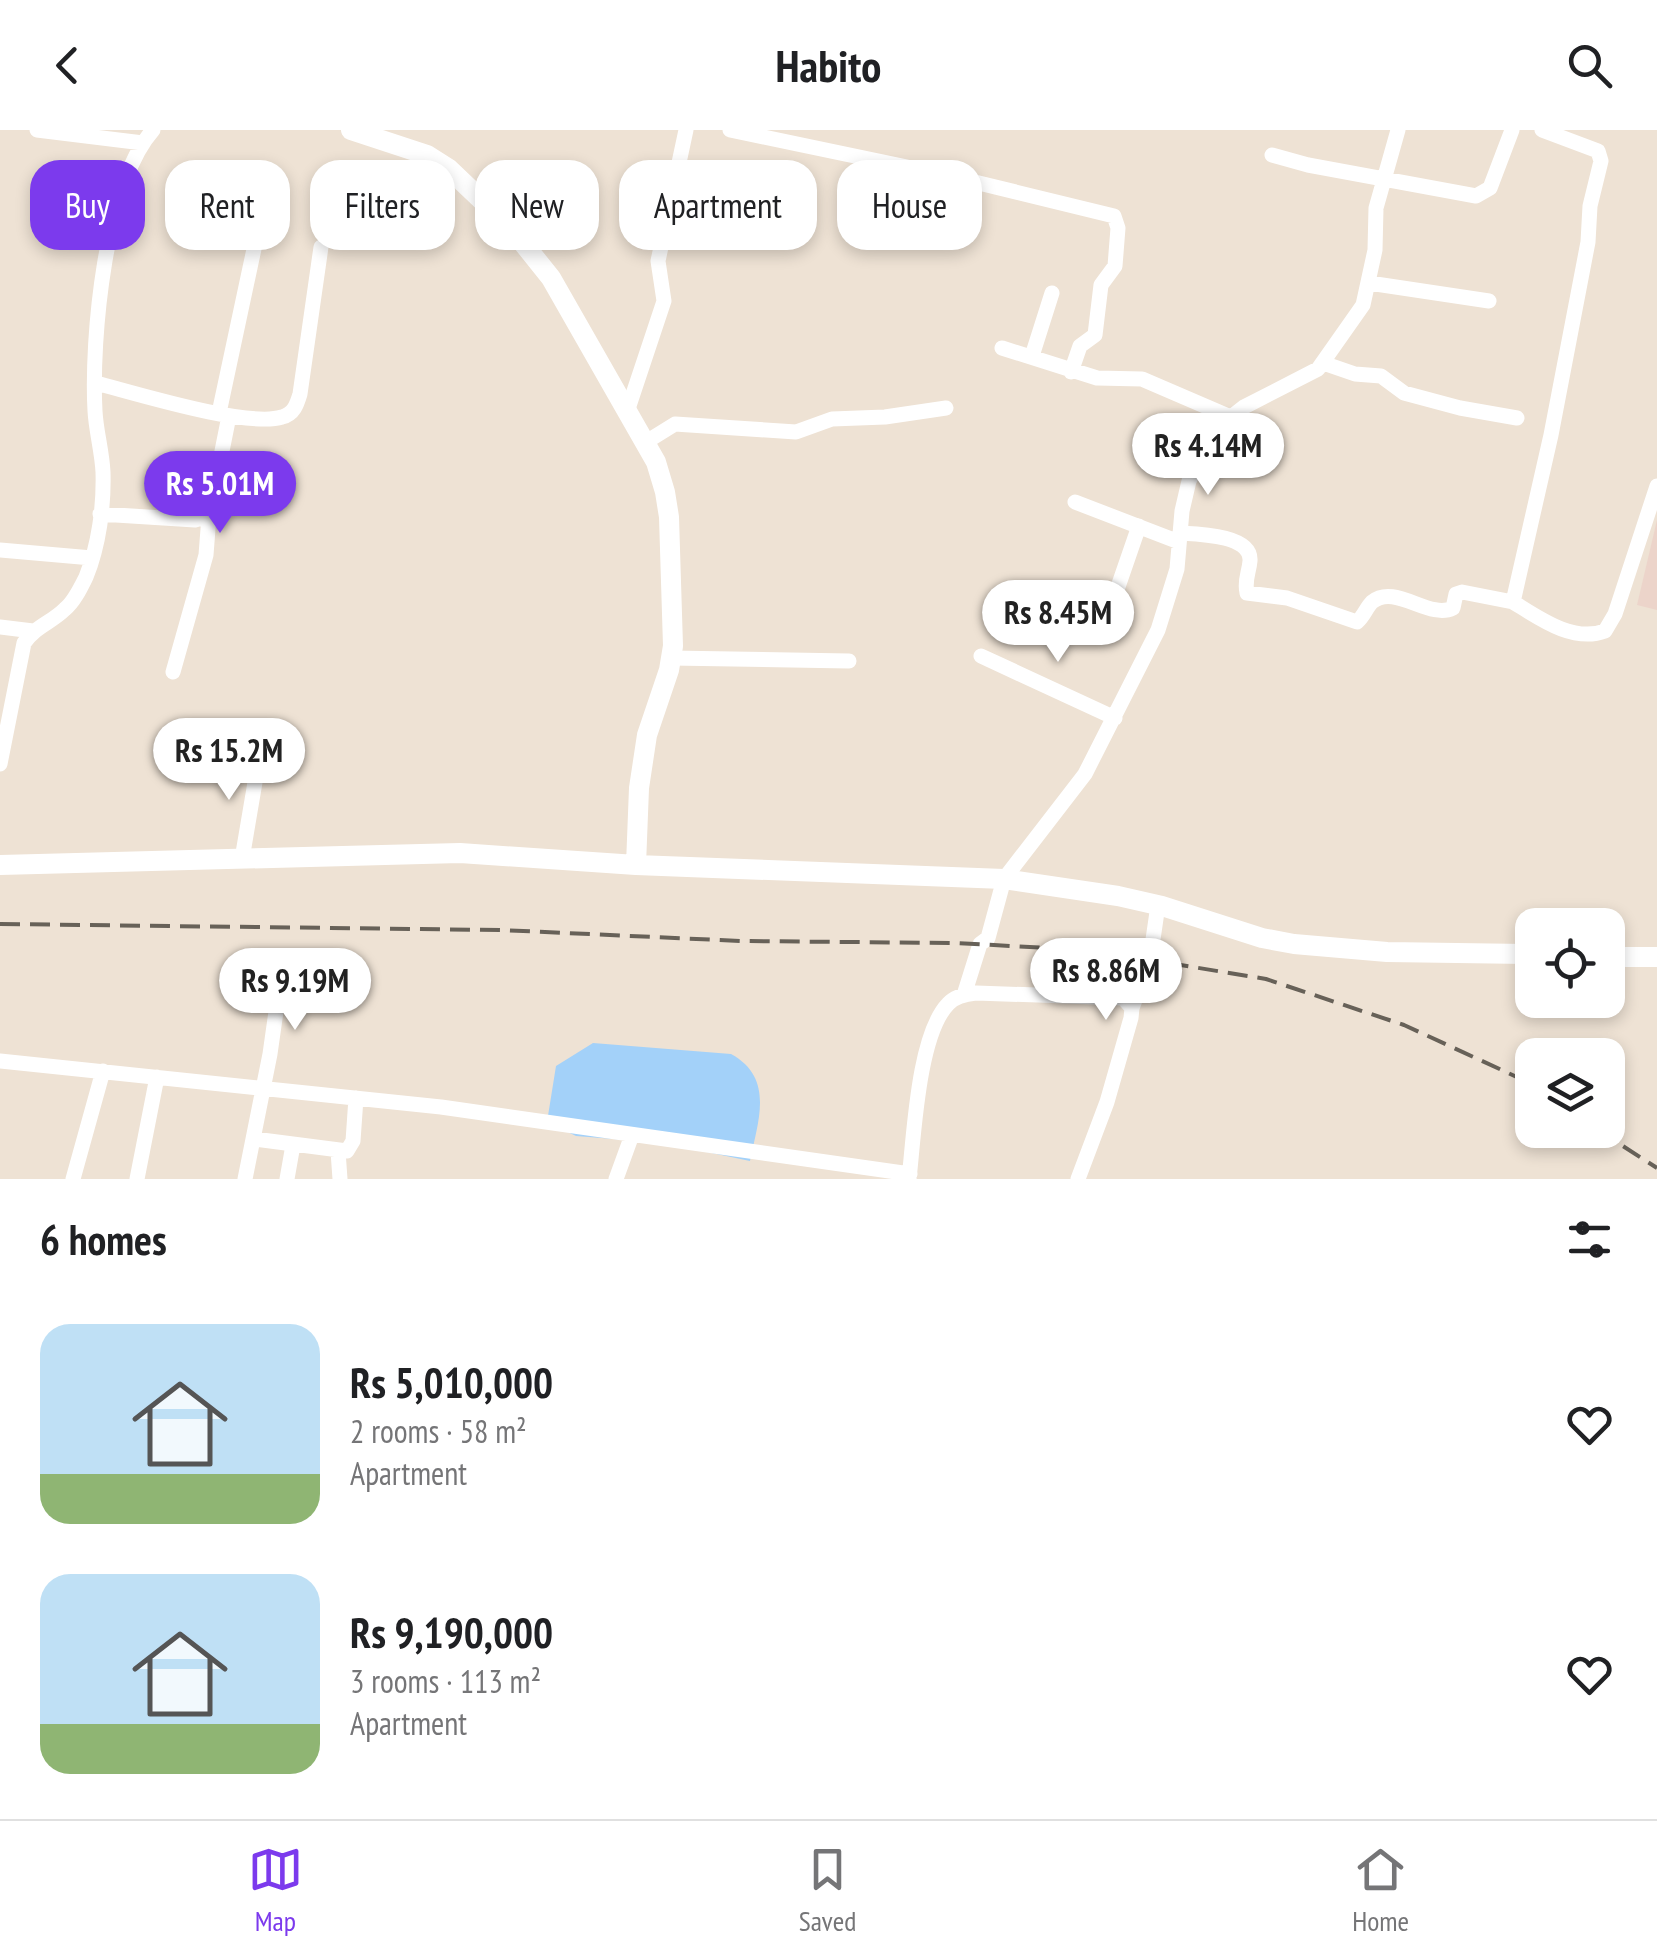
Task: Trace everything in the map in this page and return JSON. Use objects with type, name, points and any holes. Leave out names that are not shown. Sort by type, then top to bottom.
[{"type":"street","points":[[0,764],[24,643],[33,631],[65,610],[78,592],[92,558],[102,472],[95,412],[98,322],[106,262],[127,174],[148,137],[36,130]]},
{"type":"street","points":[[351,130],[427,155],[449,169],[491,206],[529,248],[628,409],[666,492],[673,614],[671,658],[647,735],[639,788],[636,865]]},
{"type":"street","points":[[628,409],[664,301],[658,261],[686,130]]},
{"type":"street","points":[[730,130],[950,176],[1114,216],[1118,228],[1115,266],[1101,285],[1095,335],[1080,346],[1071,372]]},
{"type":"street","points":[[964,995],[980,944],[988,938],[1004,879],[1085,774],[1169,602],[1178,569],[1190,481],[1216,428],[1228,416],[1323,363],[1363,305],[1375,250],[1376,208],[1398,130]]},
{"type":"street","points":[[1272,155],[1476,196],[1490,188],[1512,130]]},
{"type":"street","points":[[1513,602],[1550,435],[1601,161],[1598,151],[1542,130]]},
{"type":"street","points":[[173,672],[206,555],[224,414],[254,250]]},
{"type":"street","points":[[96,383],[224,414],[279,419],[296,408],[321,250]]},
{"type":"street","points":[[1369,283],[1490,301]]},
{"type":"street","points":[[1032,356],[1052,293]]},
{"type":"street","points":[[1002,348],[1071,372],[1110,379],[1142,379],[1228,416]]},
{"type":"street","points":[[1323,363],[1355,374],[1380,376],[1404,393],[1517,418]]},
{"type":"street","points":[[646,442],[675,424],[796,432],[832,419],[885,417],[946,408]]},
{"type":"street","points":[[1075,502],[1180,537],[1236,542],[1247,549],[1251,558],[1246,575],[1247,593],[1287,598],[1357,622],[1372,602],[1380,599],[1399,598],[1442,612],[1453,608],[1456,594],[1462,592],[1513,602],[1544,621],[1585,635],[1605,631],[1615,614],[1657,486]]},
{"type":"street","points":[[100,514],[195,520],[209,516]]},
{"type":"street","points":[[1110,610],[1138,526]]},
{"type":"street","points":[[0,550],[92,558]]},
{"type":"street","points":[[0,627],[33,631]]},
{"type":"street","points":[[981,656],[1115,718]]},
{"type":"street","points":[[671,658],[849,661]]},
{"type":"street","points":[[242,859],[260,747],[252,736]]},
{"type":"street","points":[[0,865],[460,853],[636,865],[1004,879],[1088,889],[1294,944],[1387,952],[1515,954]]},
{"type":"street","points":[[1078,1179],[1107,1102],[1132,1008],[1150,960],[1158,905]]},
{"type":"street","points":[[1625,956],[1657,957]]},
{"type":"street","points":[[245,1179],[264,1089],[282,969]]},
{"type":"street","points":[[0,1060],[356,1098],[910,1177],[928,1045],[946,1006],[964,995],[1114,996],[1129,1001],[1132,1008]]},
{"type":"street","points":[[75,1179],[102,1071]]},
{"type":"street","points":[[137,1179],[157,1077]]},
{"type":"street","points":[[254,1138],[347,1151],[352,1146],[356,1098]]},
{"type":"street","points":[[616,1179],[632,1135]]},
{"type":"street","points":[[287,1179],[292,1145]]},
{"type":"street","points":[[338,1151],[340,1179]]},
{"type":"shaded area","points":[[1657,520],[1657,610],[1637,605]]},
{"type":"water","points":[[593,1043],[731,1054],[745,1064],[754,1075],[760,1101],[750,1161],[664,1143],[576,1136],[547,1122],[556,1066]]},
{"type":"railway","points":[[0,924],[501,930],[1065,949],[1266,979],[1404,1025],[1515,1076]]},
{"type":"railway","points":[[1625,1147],[1657,1168]]}]
